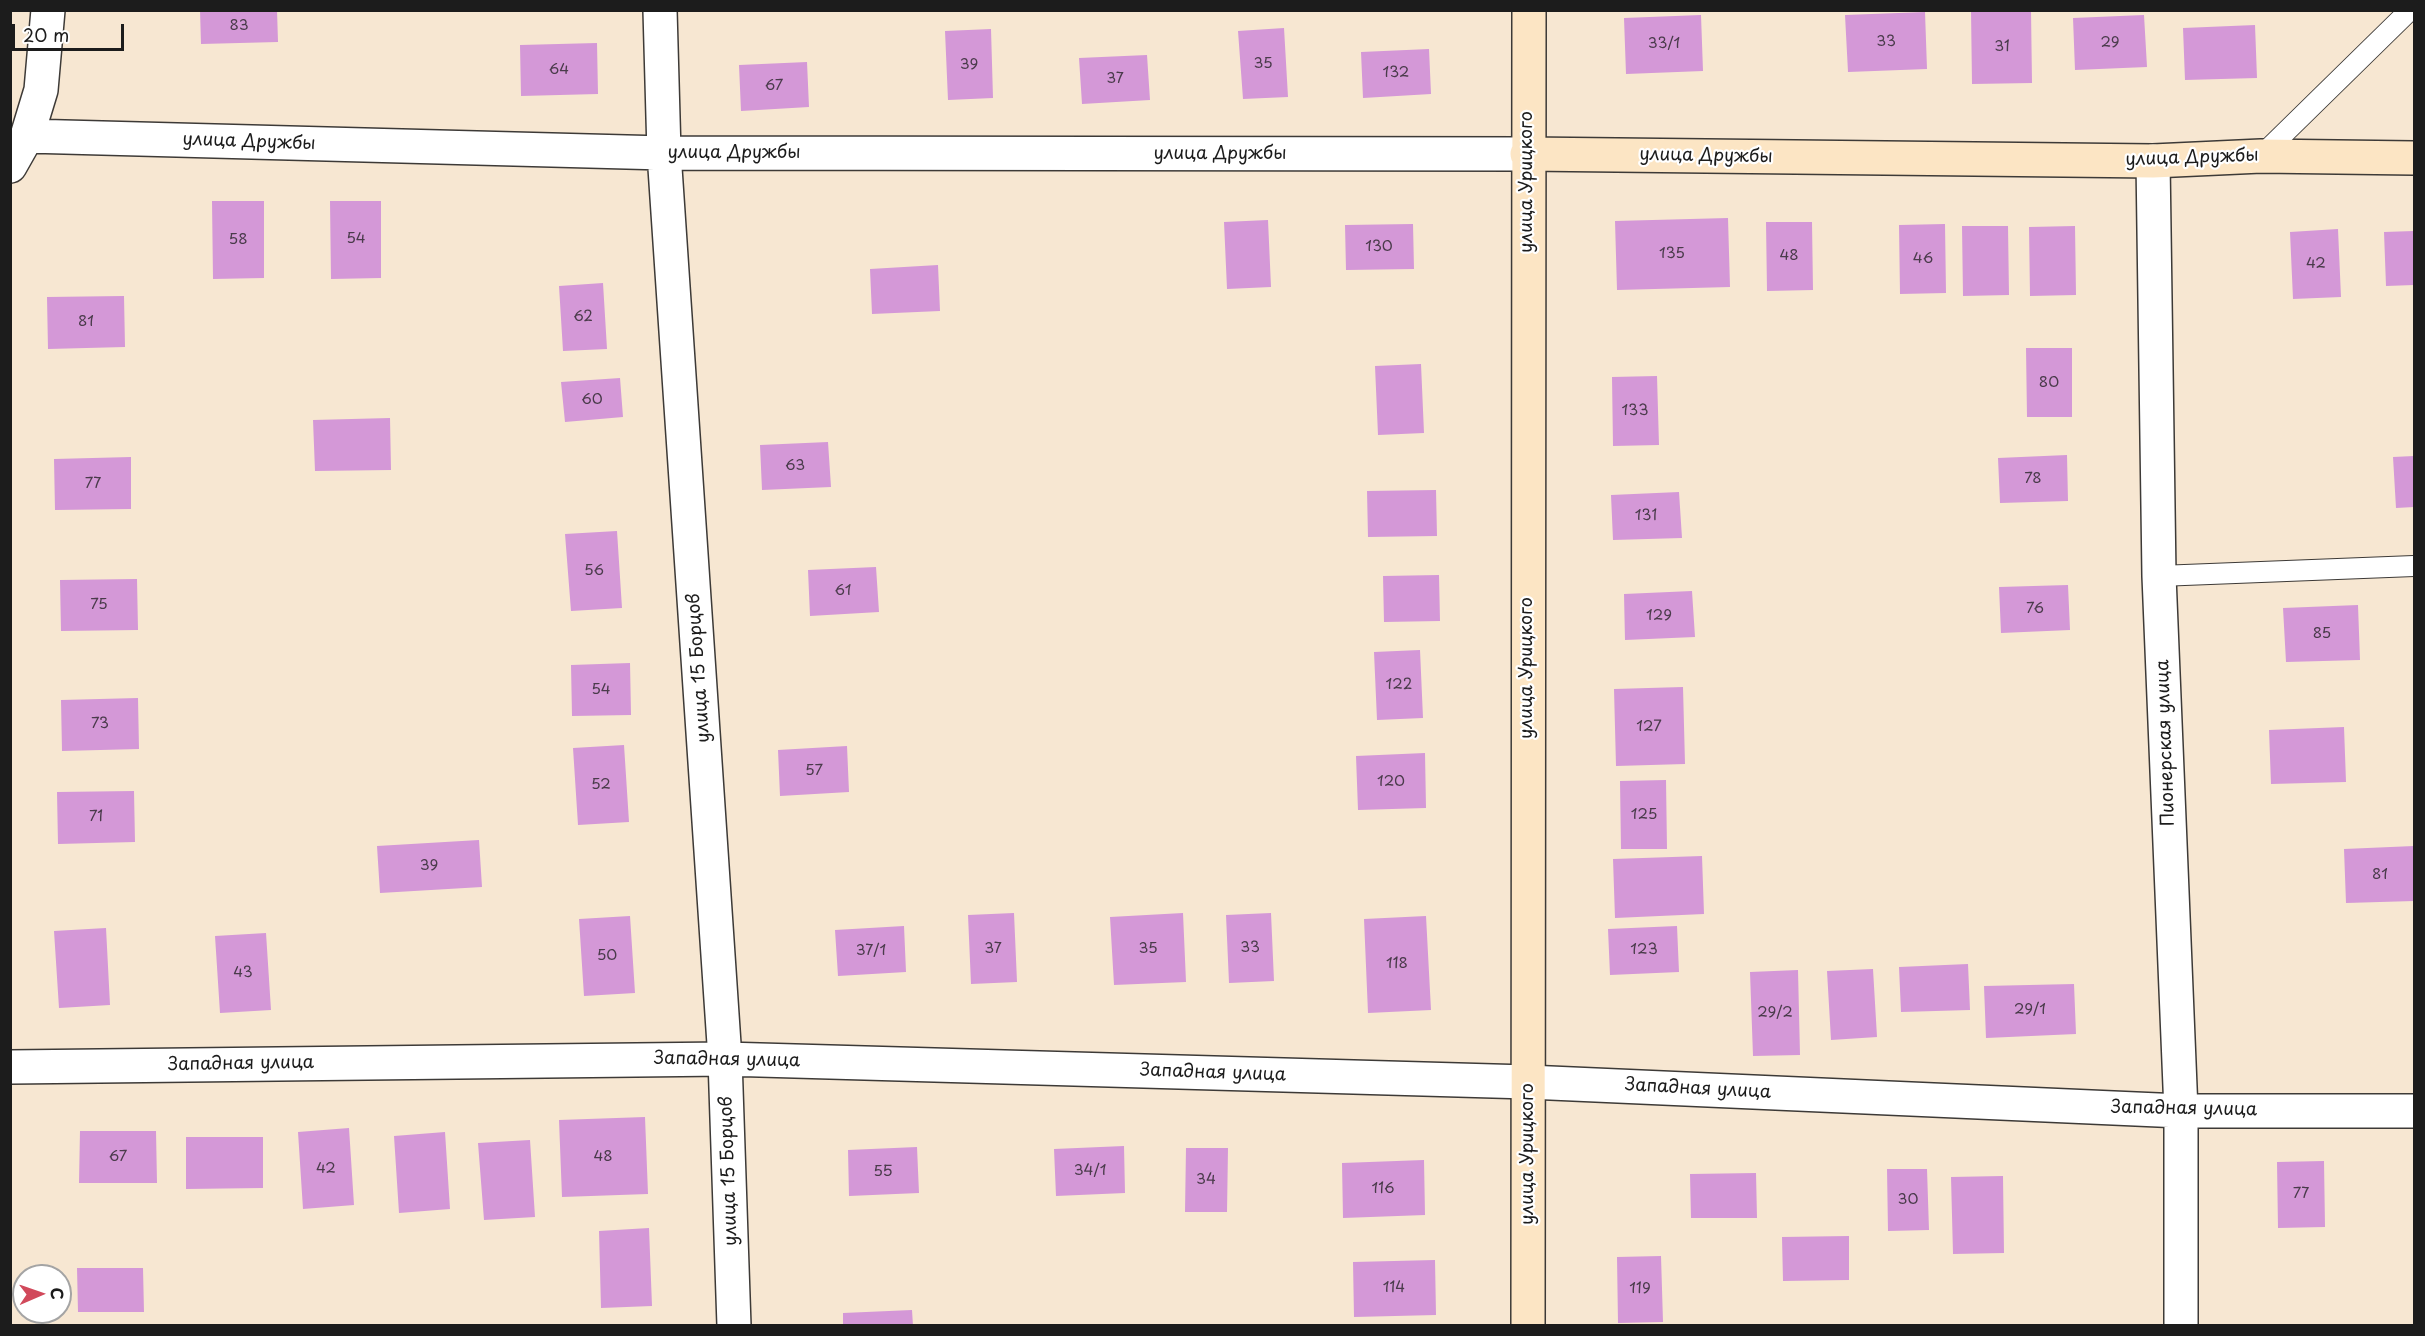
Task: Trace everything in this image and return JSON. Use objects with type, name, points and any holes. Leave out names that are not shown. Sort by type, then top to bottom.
[{"type":"street","points":[[10,166],[27,136],[41,90],[48,10]]},
{"type":"street","name":"улица 15 Борцов","points":[[660,10],[664,153],[725,1059],[734,1326]]},
{"type":"street","name":"улица Урицкого","points":[[1528,1326],[1527,154],[1529,10]]},
{"type":"street","name":"улица Дружбы","points":[[27,136],[664,153],[1527,154],[2153,160],[2261,156],[2415,158]]},
{"type":"street","name":"Пионерская улица","points":[[2153,160],[2159,576],[2181,1111],[2181,1326]]},
{"type":"street","name":"Западная улица","points":[[10,1067],[725,1059],[1528,1082],[2181,1111],[2415,1111]]},
{"type":"lane","points":[[2261,156],[2410,10]]},
{"type":"lane","points":[[2159,576],[2415,566]]},
{"type":"building","points":[[200,10],[277,10],[278,42],[201,44]]},
{"type":"building","points":[[1971,10],[2031,10],[2032,83],[1972,84]]},
{"type":"building","points":[[1925,12],[1927,69],[1848,72],[1845,15]]},
{"type":"building","points":[[1701,15],[1703,71],[1626,74],[1624,18]]},
{"type":"building","points":[[2144,15],[2147,67],[2075,70],[2073,18]]},
{"type":"building","points":[[2255,25],[2257,78],[2185,80],[2183,28]]},
{"type":"building","points":[[1284,28],[1288,97],[1243,99],[1238,31]]},
{"type":"building","points":[[991,29],[993,98],[948,100],[945,31]]},
{"type":"building","points":[[597,43],[598,94],[521,96],[520,45]]},
{"type":"building","points":[[1429,49],[1431,94],[1363,98],[1361,52]]},
{"type":"building","points":[[1147,55],[1150,100],[1082,104],[1079,58]]},
{"type":"building","points":[[807,62],[809,107],[741,111],[739,65]]},
{"type":"building","points":[[212,201],[264,201],[264,278],[213,279]]},
{"type":"building","points":[[330,201],[381,201],[381,278],[331,279]]},
{"type":"building","points":[[1728,218],[1730,287],[1617,290],[1615,221]]},
{"type":"building","points":[[1268,220],[1271,287],[1227,289],[1224,222]]},
{"type":"building","points":[[1766,222],[1812,222],[1813,290],[1767,291]]},
{"type":"building","points":[[1413,224],[1414,269],[1346,270],[1345,225]]},
{"type":"building","points":[[1945,224],[1946,293],[1900,294],[1899,225]]},
{"type":"building","points":[[1962,226],[2008,226],[2009,295],[1963,296]]},
{"type":"building","points":[[2075,226],[2076,295],[2030,296],[2029,227]]},
{"type":"building","points":[[2338,229],[2341,297],[2293,299],[2290,232]]},
{"type":"building","points":[[2414,231],[2414,285],[2386,286],[2384,232]]},
{"type":"building","points":[[938,265],[940,311],[872,314],[870,269]]},
{"type":"building","points":[[603,283],[607,349],[563,351],[559,286]]},
{"type":"building","points":[[124,296],[125,347],[48,349],[47,297]]},
{"type":"building","points":[[2026,348],[2072,348],[2072,417],[2027,417]]},
{"type":"building","points":[[1421,364],[1424,433],[1378,435],[1375,366]]},
{"type":"building","points":[[1657,376],[1659,445],[1613,446],[1612,377]]},
{"type":"building","points":[[620,378],[623,417],[565,422],[561,382]]},
{"type":"building","points":[[390,418],[391,470],[315,471],[313,420]]},
{"type":"building","points":[[828,442],[831,487],[762,490],[760,445]]},
{"type":"building","points":[[2067,455],[2068,501],[2000,503],[1998,458]]},
{"type":"building","points":[[2414,456],[2414,507],[2396,508],[2393,457]]},
{"type":"building","points":[[131,457],[131,509],[55,510],[54,459]]},
{"type":"building","points":[[1436,490],[1437,536],[1368,537],[1367,491]]},
{"type":"building","points":[[1679,492],[1682,538],[1613,540],[1611,495]]},
{"type":"building","points":[[617,531],[622,608],[571,611],[565,534]]},
{"type":"building","points":[[876,567],[879,612],[810,616],[808,570]]},
{"type":"building","points":[[1439,575],[1440,621],[1384,622],[1383,576]]},
{"type":"building","points":[[137,579],[138,630],[61,631],[60,580]]},
{"type":"building","points":[[2068,585],[2070,630],[2001,633],[1999,587]]},
{"type":"building","points":[[1692,591],[1695,637],[1625,640],[1624,594]]},
{"type":"building","points":[[2358,605],[2360,660],[2286,662],[2283,608]]},
{"type":"building","points":[[1420,650],[1423,718],[1377,720],[1374,652]]},
{"type":"building","points":[[630,663],[631,715],[572,716],[571,665]]},
{"type":"building","points":[[1683,687],[1685,764],[1616,766],[1614,689]]},
{"type":"building","points":[[138,698],[139,749],[62,751],[61,700]]},
{"type":"building","points":[[2344,727],[2346,782],[2271,784],[2269,730]]},
{"type":"building","points":[[624,745],[629,822],[578,825],[573,748]]},
{"type":"building","points":[[847,746],[849,792],[780,796],[778,750]]},
{"type":"building","points":[[1425,753],[1426,808],[1358,810],[1356,756]]},
{"type":"building","points":[[1666,780],[1667,849],[1621,849],[1620,781]]},
{"type":"building","points":[[134,791],[135,842],[58,844],[57,792]]},
{"type":"building","points":[[479,840],[482,887],[380,893],[377,846]]},
{"type":"building","points":[[2414,846],[2414,901],[2346,903],[2344,849]]},
{"type":"building","points":[[1702,856],[1704,914],[1615,918],[1613,859]]},
{"type":"building","points":[[1014,913],[1017,982],[971,984],[968,915]]},
{"type":"building","points":[[1183,913],[1186,982],[1114,985],[1110,917]]},
{"type":"building","points":[[1271,913],[1274,981],[1229,983],[1226,915]]},
{"type":"building","points":[[630,916],[635,993],[584,996],[579,919]]},
{"type":"building","points":[[1426,916],[1431,1010],[1368,1013],[1364,919]]},
{"type":"building","points":[[904,926],[906,972],[838,976],[835,930]]},
{"type":"building","points":[[1677,926],[1679,972],[1610,975],[1608,929]]},
{"type":"building","points":[[106,928],[110,1005],[59,1008],[54,931]]},
{"type":"building","points":[[266,933],[271,1010],[220,1013],[215,936]]},
{"type":"building","points":[[1968,964],[1970,1010],[1901,1012],[1899,967]]},
{"type":"building","points":[[1873,969],[1877,1037],[1831,1040],[1827,971]]},
{"type":"building","points":[[1798,970],[1800,1055],[1753,1056],[1750,972]]},
{"type":"building","points":[[2074,984],[2076,1034],[1986,1038],[1984,986]]},
{"type":"building","points":[[645,1117],[648,1194],[562,1197],[559,1120]]},
{"type":"building","points":[[349,1128],[354,1205],[303,1209],[298,1132]]},
{"type":"building","points":[[80,1131],[156,1131],[157,1183],[79,1183]]},
{"type":"building","points":[[445,1132],[450,1209],[399,1213],[394,1136]]},
{"type":"building","points":[[186,1137],[263,1137],[263,1188],[186,1189]]},
{"type":"building","points":[[530,1140],[535,1217],[484,1220],[478,1143]]},
{"type":"building","points":[[1124,1146],[1125,1193],[1056,1196],[1054,1149]]},
{"type":"building","points":[[917,1147],[919,1193],[849,1196],[848,1150]]},
{"type":"building","points":[[1186,1148],[1228,1148],[1227,1212],[1185,1212]]},
{"type":"building","points":[[1424,1160],[1425,1215],[1343,1218],[1342,1163]]},
{"type":"building","points":[[2324,1161],[2325,1227],[2278,1228],[2277,1162]]},
{"type":"building","points":[[1887,1169],[1927,1169],[1929,1230],[1888,1231]]},
{"type":"building","points":[[1756,1173],[1757,1218],[1691,1218],[1690,1174]]},
{"type":"building","points":[[2003,1176],[2004,1253],[1953,1254],[1951,1177]]},
{"type":"building","points":[[649,1228],[652,1306],[601,1308],[599,1231]]},
{"type":"building","points":[[1849,1236],[1849,1280],[1783,1281],[1782,1237]]},
{"type":"building","points":[[1661,1256],[1663,1322],[1618,1323],[1617,1257]]},
{"type":"building","points":[[1435,1260],[1436,1315],[1354,1317],[1353,1262]]},
{"type":"building","points":[[77,1268],[143,1268],[144,1312],[78,1312]]},
{"type":"building","points":[[912,1310],[913,1326],[843,1326],[843,1313]]}]
